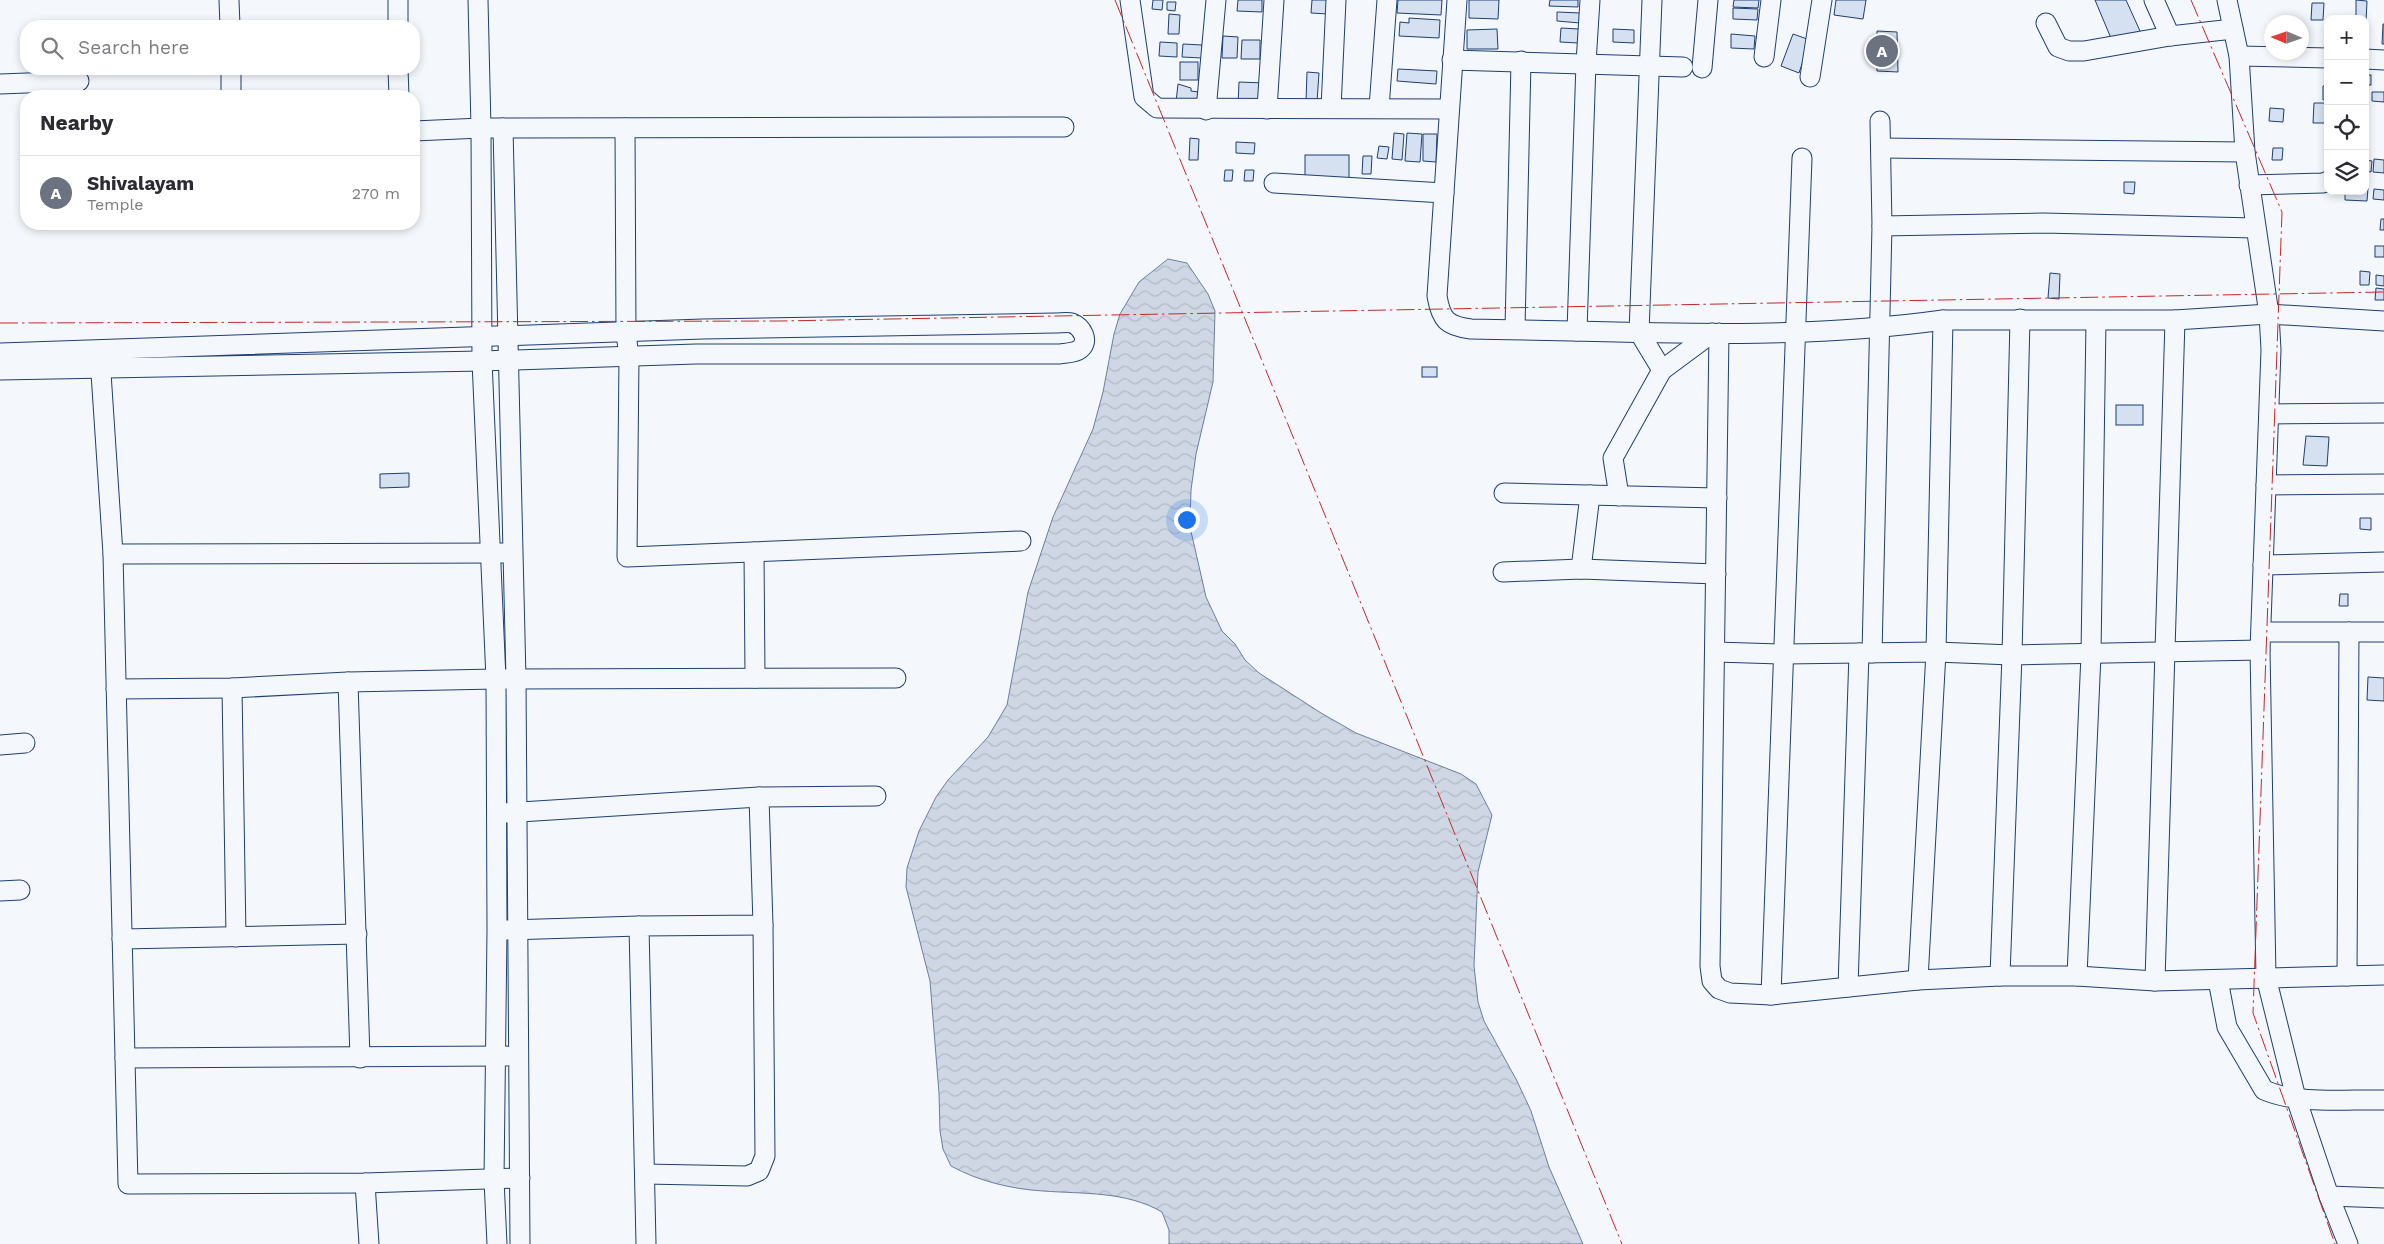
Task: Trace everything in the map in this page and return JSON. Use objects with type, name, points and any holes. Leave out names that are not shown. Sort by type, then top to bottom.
[{"type":"street","points":[[230,0],[230,20]]},
{"type":"street","points":[[398,0],[398,20]]},
{"type":"street","points":[[478,0],[481,128],[482,361],[492,554],[496,679],[495,813],[497,931],[494,1180],[497,1244]]},
{"type":"street","points":[[1130,0],[1144,97],[1156,108],[1206,110],[1449,109]]},
{"type":"street","points":[[1206,110],[1216,0]]},
{"type":"street","points":[[1267,109],[1274,0]]},
{"type":"street","points":[[1331,108],[1336,0]]},
{"type":"street","points":[[1379,108],[1387,0]]},
{"type":"street","points":[[1457,0],[1437,296],[1439,311],[1446,321],[1456,327],[1639,332],[1795,333],[1881,329],[1943,320],[2175,320],[2269,314],[2384,321]]},
{"type":"street","points":[[1577,330],[1586,63],[1590,0]]},
{"type":"street","points":[[1652,0],[1639,332],[1662,370]]},
{"type":"street","points":[[1452,60],[1693,67],[1708,0]]},
{"type":"street","points":[[1764,57],[1770,0]]},
{"type":"street","points":[[1810,77],[1822,0]]},
{"type":"street","points":[[2154,0],[2170,36]]},
{"type":"street","points":[[2227,0],[2239,56],[2248,185],[2269,314],[2270,414],[2262,641],[2266,977],[2296,1098],[2328,1196],[2348,1244]]},
{"type":"street","points":[[2046,23],[2058,47],[2069,51],[2084,51],[2170,36],[2233,28]]},
{"type":"street","points":[[2239,56],[2324,58]]},
{"type":"street","points":[[2369,60],[2384,60]]},
{"type":"street","points":[[1515,329],[1520,61]]},
{"type":"street","points":[[231,75],[231,90]]},
{"type":"street","points":[[398,75],[399,90]]},
{"type":"street","points":[[0,84],[79,81]]},
{"type":"street","points":[[1848,987],[1881,329],[1880,121]]},
{"type":"street","points":[[420,131],[481,128],[1064,127]]},
{"type":"street","points":[[503,128],[510,360],[516,679],[520,1244]]},
{"type":"street","points":[[625,128],[626,333],[629,356],[627,557],[1021,541]]},
{"type":"street","points":[[1881,148],[2245,152]]},
{"type":"street","points":[[1772,995],[1802,158]]},
{"type":"street","points":[[1274,183],[1444,194]]},
{"type":"street","points":[[2248,185],[2324,183]]},
{"type":"street","points":[[1882,226],[2043,223],[2255,228]]},
{"type":"street","points":[[2000,976],[2012,655],[2020,319]]},
{"type":"street","points":[[1918,980],[1936,652],[1943,320]]},
{"type":"street","points":[[2155,981],[2175,320]]},
{"type":"street","points":[[2077,976],[2091,654],[2096,321]]},
{"type":"street","points":[[0,353],[713,329],[1070,322],[1083,331],[1085,340],[1082,347],[1077,351],[1060,354],[696,354],[482,361],[0,370]]},
{"type":"street","points":[[1619,496],[1613,458],[1662,370],[1715,333]]},
{"type":"street","points":[[1715,333],[1716,652],[1710,966],[1712,981],[1719,989],[1730,993],[1772,995],[1918,980],[2000,976],[2077,976],[2155,981],[2384,975]]},
{"type":"street","points":[[99,349],[113,554],[128,1184],[365,1183],[520,1178]]},
{"type":"street","points":[[2270,414],[2384,413]]},
{"type":"street","points":[[2266,485],[2384,484]]},
{"type":"street","points":[[1504,493],[1717,498]]},
{"type":"street","points":[[1581,569],[1590,495]]},
{"type":"street","points":[[113,554],[492,554],[514,552]]},
{"type":"street","points":[[754,552],[755,678]]},
{"type":"street","points":[[2264,564],[2384,562]]},
{"type":"street","points":[[1503,572],[1581,569],[1716,574]]},
{"type":"street","points":[[1716,652],[1784,654],[1936,652],[2012,655],[2166,652],[2348,632],[2384,632]]},
{"type":"street","points":[[2346,976],[2348,632]]},
{"type":"street","points":[[116,689],[232,688],[348,682],[496,679],[896,678]]},
{"type":"street","points":[[348,682],[360,1058]]},
{"type":"street","points":[[232,688],[236,937]]},
{"type":"street","points":[[0,745],[25,743]]},
{"type":"street","points":[[495,813],[759,797],[876,796]]},
{"type":"street","points":[[645,1174],[747,1176],[759,1171],[765,1156],[763,925],[759,797]]},
{"type":"street","points":[[0,891],[20,890]]},
{"type":"street","points":[[497,931],[639,926],[763,925]]},
{"type":"street","points":[[639,926],[646,1244]]},
{"type":"street","points":[[122,939],[357,934]]},
{"type":"street","points":[[2218,980],[2227,1027],[2256,1080],[2264,1090],[2296,1098],[2384,1100]]},
{"type":"street","points":[[125,1058],[518,1056]]},
{"type":"street","points":[[365,1183],[369,1244]]},
{"type":"street","points":[[2328,1196],[2384,1198]]},
{"type":"water","points":[[1168,259],[1187,263],[1208,294],[1215,311],[1213,382],[1196,454],[1191,490],[1190,527],[1206,597],[1222,631],[1235,644],[1245,660],[1259,673],[1356,733],[1461,774],[1476,784],[1492,815],[1478,872],[1474,966],[1478,1002],[1484,1021],[1531,1111],[1549,1167],[1583,1244],[1169,1244],[1169,1230],[1162,1212],[1148,1205],[1119,1197],[1031,1190],[995,1183],[972,1176],[951,1166],[943,1149],[940,1131],[939,1093],[930,981],[906,887],[907,868],[919,831],[936,797],[948,780],[988,737],[1007,705],[1028,592],[1053,517],[1093,429],[1120,314],[1139,282]]},
{"type":"building","points":[[1153,0],[1163,0],[1162,10],[1152,9]]},
{"type":"building","points":[[1238,0],[1262,0],[1262,12],[1237,11]]},
{"type":"building","points":[[1312,0],[1330,0],[1328,14],[1311,13]]},
{"type":"building","points":[[1398,0],[1442,0],[1441,15],[1397,13]]},
{"type":"building","points":[[1469,0],[1499,0],[1498,19],[1469,18]]},
{"type":"building","points":[[1550,0],[1578,0],[1578,7],[1549,6]]},
{"type":"building","points":[[1734,0],[1759,0],[1758,8],[1733,7]]},
{"type":"building","points":[[1836,0],[1866,0],[1863,19],[1834,15]]},
{"type":"building","points":[[2095,0],[2126,0],[2140,31],[2113,43]]},
{"type":"building","points":[[2356,0],[2367,1],[2366,15],[2356,15]]},
{"type":"building","points":[[1167,2],[1176,2],[1175,11],[1167,10]]},
{"type":"building","points":[[2312,3],[2324,3],[2323,20],[2311,20]]},
{"type":"building","points":[[1733,8],[1758,9],[1757,20],[1733,19]]},
{"type":"building","points":[[1557,12],[1580,13],[1580,23],[1557,21]]},
{"type":"building","points":[[1169,14],[1180,15],[1179,34],[1168,34]]},
{"type":"building","points":[[1409,18],[1440,20],[1439,38],[1399,36],[1400,22],[1409,23]]},
{"type":"building","points":[[2383,24],[2384,44],[2382,44]]},
{"type":"building","points":[[1561,28],[1579,29],[1578,43],[1560,42]]},
{"type":"building","points":[[1497,29],[1498,49],[1467,49],[1467,30]]},
{"type":"building","points":[[1613,29],[1634,30],[1634,43],[1613,42]]},
{"type":"building","points":[[1877,31],[1897,32],[1898,72],[1877,71]]},
{"type":"building","points":[[1731,34],[1755,36],[1754,49],[1731,48]]},
{"type":"building","points":[[1793,34],[1810,40],[1799,73],[1781,66]]},
{"type":"building","points":[[1223,36],[1238,37],[1237,58],[1222,58]]},
{"type":"building","points":[[1242,40],[1260,40],[1260,59],[1241,59]]},
{"type":"building","points":[[1160,42],[1177,43],[1177,57],[1159,56]]},
{"type":"building","points":[[1183,44],[1202,45],[1202,58],[1182,57]]},
{"type":"building","points":[[1180,62],[1198,62],[1198,80],[1180,80]]},
{"type":"building","points":[[1398,69],[1437,71],[1436,84],[1397,81]]},
{"type":"building","points":[[1307,72],[1319,73],[1317,102],[1306,102]]},
{"type":"building","points":[[2369,75],[2371,75],[2371,85],[2369,85]]},
{"type":"building","points":[[1239,82],[1264,83],[1263,108],[1238,106]]},
{"type":"building","points":[[1178,84],[1191,88],[1191,91],[1199,92],[1198,103],[1176,102]]},
{"type":"building","points":[[2372,92],[2384,92],[2384,102],[2372,101]]},
{"type":"building","points":[[2314,103],[2324,103],[2324,123],[2313,123]]},
{"type":"building","points":[[2270,108],[2284,109],[2283,122],[2269,121]]},
{"type":"building","points":[[1394,133],[1404,134],[1402,160],[1392,159]]},
{"type":"building","points":[[1407,133],[1422,134],[1420,162],[1405,161]]},
{"type":"building","points":[[1423,134],[1437,134],[1436,162],[1423,161]]},
{"type":"building","points":[[1190,138],[1199,139],[1198,160],[1189,160]]},
{"type":"building","points":[[1236,142],[1255,143],[1254,154],[1236,153]]},
{"type":"building","points":[[1379,146],[1389,147],[1387,159],[1377,158]]},
{"type":"building","points":[[2273,148],[2283,148],[2282,160],[2272,160]]},
{"type":"building","points":[[1305,155],[1349,155],[1349,180],[1305,180]]},
{"type":"building","points":[[1363,156],[1372,156],[1371,174],[1362,174]]},
{"type":"building","points":[[2374,159],[2384,160],[2384,173],[2373,172]]},
{"type":"building","points":[[2369,161],[2372,161],[2371,172],[2369,172]]},
{"type":"building","points":[[1225,170],[1233,170],[1232,181],[1224,181]]},
{"type":"building","points":[[1245,170],[1254,170],[1253,181],[1244,181]]},
{"type":"building","points":[[2124,182],[2135,182],[2134,194],[2124,193]]},
{"type":"building","points":[[2374,189],[2384,190],[2384,200],[2373,199]]},
{"type":"building","points":[[2345,195],[2367,195],[2367,201],[2345,200]]},
{"type":"building","points":[[2381,219],[2384,219],[2384,230],[2380,230]]},
{"type":"building","points":[[2375,246],[2384,246],[2384,257],[2375,257]]},
{"type":"building","points":[[2360,271],[2370,272],[2369,285],[2360,285]]},
{"type":"building","points":[[2050,273],[2060,274],[2059,299],[2048,298]]},
{"type":"building","points":[[2376,275],[2384,276],[2384,286],[2376,285]]},
{"type":"building","points":[[2376,288],[2384,289],[2384,300],[2375,300]]},
{"type":"building","points":[[1422,367],[1437,367],[1437,377],[1422,377]]},
{"type":"building","points":[[2116,405],[2143,405],[2143,425],[2116,425]]},
{"type":"building","points":[[2306,436],[2329,437],[2327,466],[2303,465]]},
{"type":"building","points":[[409,473],[409,487],[380,488],[380,474]]},
{"type":"building","points":[[2360,518],[2371,518],[2371,530],[2360,529]]},
{"type":"building","points":[[2340,594],[2348,594],[2348,606],[2339,606]]},
{"type":"building","points":[[2368,677],[2384,678],[2384,701],[2367,700]]},
{"type":"power","points":[[1115,0],[1622,1244]]},
{"type":"power","points":[[2191,0],[2282,212],[2253,1013],[2335,1244]]},
{"type":"power","points":[[0,323],[780,321],[2384,292]]},
{"type":"place","name":"Shivalayam","points":[[1882,51]]}]
